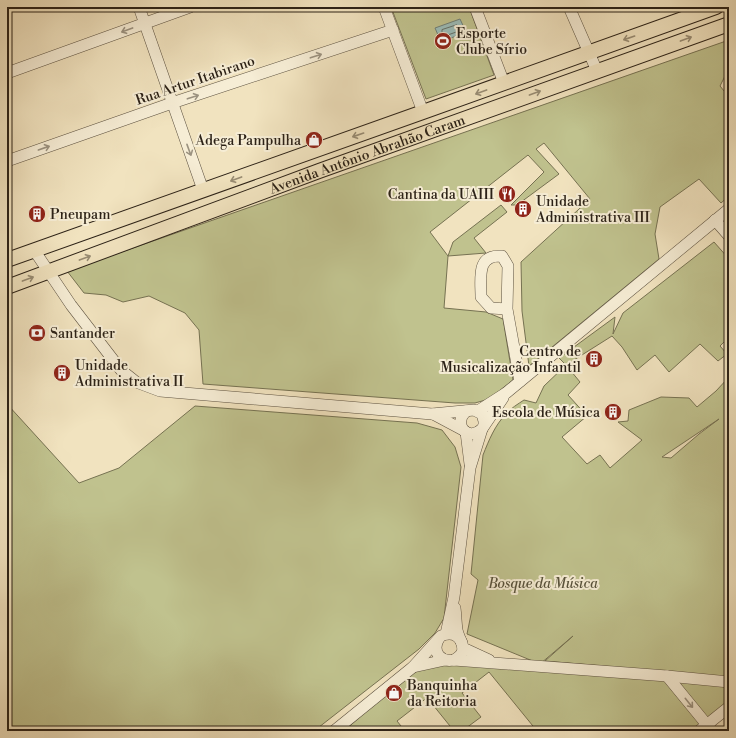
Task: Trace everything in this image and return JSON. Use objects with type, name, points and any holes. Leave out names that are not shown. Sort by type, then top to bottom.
[{"type":"main road","name":"Avenida Antônio Abrahão Caram","points":[[7,260],[504,84],[716,7]]},
{"type":"main road","name":"Avenida Antônio Abrahão Caram","points":[[7,287],[319,171],[729,24]]},
{"type":"main road","points":[[312,152],[319,171]]},
{"type":"street","points":[[139,7],[203,190]]},
{"type":"street","points":[[7,72],[190,7]]},
{"type":"street","points":[[384,7],[424,112]]},
{"type":"street","points":[[475,7],[504,84]]},
{"type":"street","points":[[569,7],[590,52],[597,71]]},
{"type":"street","name":"Rua Artur Itabirano","points":[[7,161],[172,103],[393,30]]},
{"type":"street","points":[[34,250],[71,305],[121,370],[136,382],[160,391],[432,414],[466,412],[474,410],[478,411],[506,392],[729,209]]},
{"type":"street","points":[[715,220],[729,236]]},
{"type":"street","points":[[507,309],[491,308],[481,297],[483,264],[488,258],[502,256],[508,266],[507,309],[520,381]]},
{"type":"street","points":[[432,414],[464,431],[475,434],[483,427],[506,392]]},
{"type":"street","points":[[449,660],[437,654],[436,644],[442,637],[454,597],[470,468],[483,427],[483,417],[478,411]]},
{"type":"street","points":[[466,412],[462,415],[460,420],[464,431],[470,468]]},
{"type":"street","points":[[449,660],[462,653],[463,646],[457,630],[454,597]]},
{"type":"street","points":[[334,731],[413,667],[442,637],[453,634],[457,636],[463,646],[473,654],[501,664]]},
{"type":"street","points":[[413,667],[449,660],[729,682]]},
{"type":"street","points":[[667,676],[706,729],[729,707]]},
{"type":"green space","name":"Esporte Clube Sírio","points":[[391,7],[469,7],[494,75],[426,99]]},
{"type":"green space","points":[[729,40],[729,68],[720,86],[729,97],[729,196],[721,203],[699,179],[660,207],[655,234],[659,259],[529,366],[522,311],[521,262],[590,199],[544,143],[536,149],[559,174],[517,205],[511,205],[544,172],[528,155],[430,232],[448,256],[444,308],[486,312],[503,319],[513,380],[489,399],[475,403],[455,403],[203,384],[199,330],[185,313],[149,296],[123,302],[106,295],[84,293],[67,271]]},
{"type":"green space","points":[[501,205],[507,212],[474,238],[486,253],[448,256],[453,242]]},
{"type":"green space","points":[[714,242],[729,259],[729,337],[720,346],[727,354],[718,361],[700,344],[669,372],[655,355],[637,370],[622,347],[612,336],[566,365],[559,358],[615,317],[613,334],[623,313]]},
{"type":"green space","name":"Bosque da Música","points":[[566,365],[580,382],[568,395],[587,416],[562,437],[587,464],[600,455],[610,468],[642,440],[618,422],[628,421],[629,410],[661,397],[689,398],[697,407],[716,391],[729,377],[729,677],[545,661],[573,636],[540,664],[467,634],[478,580],[471,574],[483,455],[502,418],[524,400],[536,403],[544,386]],"holes":[[[719,419],[671,458],[662,457]]]},
{"type":"green space","points":[[7,404],[79,483],[119,468],[195,406],[417,423],[442,430],[455,447],[461,467],[444,618],[435,633],[419,649],[314,731],[7,731]]},
{"type":"green space","points":[[445,663],[663,677],[703,722],[692,731],[537,731],[489,672],[462,693],[481,717],[462,731],[454,731],[428,697],[397,721],[405,731],[344,731],[415,668]]},
{"type":"green space","points":[[667,676],[729,682],[729,707],[707,725]]},
{"type":"water","points":[[460,19],[466,32],[441,42],[435,28]]},
{"type":"place","name":"Esporte Clube Sírio","points":[[443,41]]},
{"type":"place","name":"Adega Pampulha","points":[[314,140]]},
{"type":"place","name":"Cantina da UAIII","points":[[507,194]]},
{"type":"place","name":"Unidade Administrativa III","points":[[523,209]]},
{"type":"place","name":"Pneupam","points":[[37,214]]},
{"type":"place","name":"Santander","points":[[37,333]]},
{"type":"place","name":"Centro de Musicalização Infantil","points":[[594,359]]},
{"type":"place","name":"Unidade Administrativa II","points":[[62,373]]},
{"type":"place","name":"Escola de Música","points":[[613,412]]},
{"type":"place","name":"Banquinha da Reitoria","points":[[394,693]]}]
